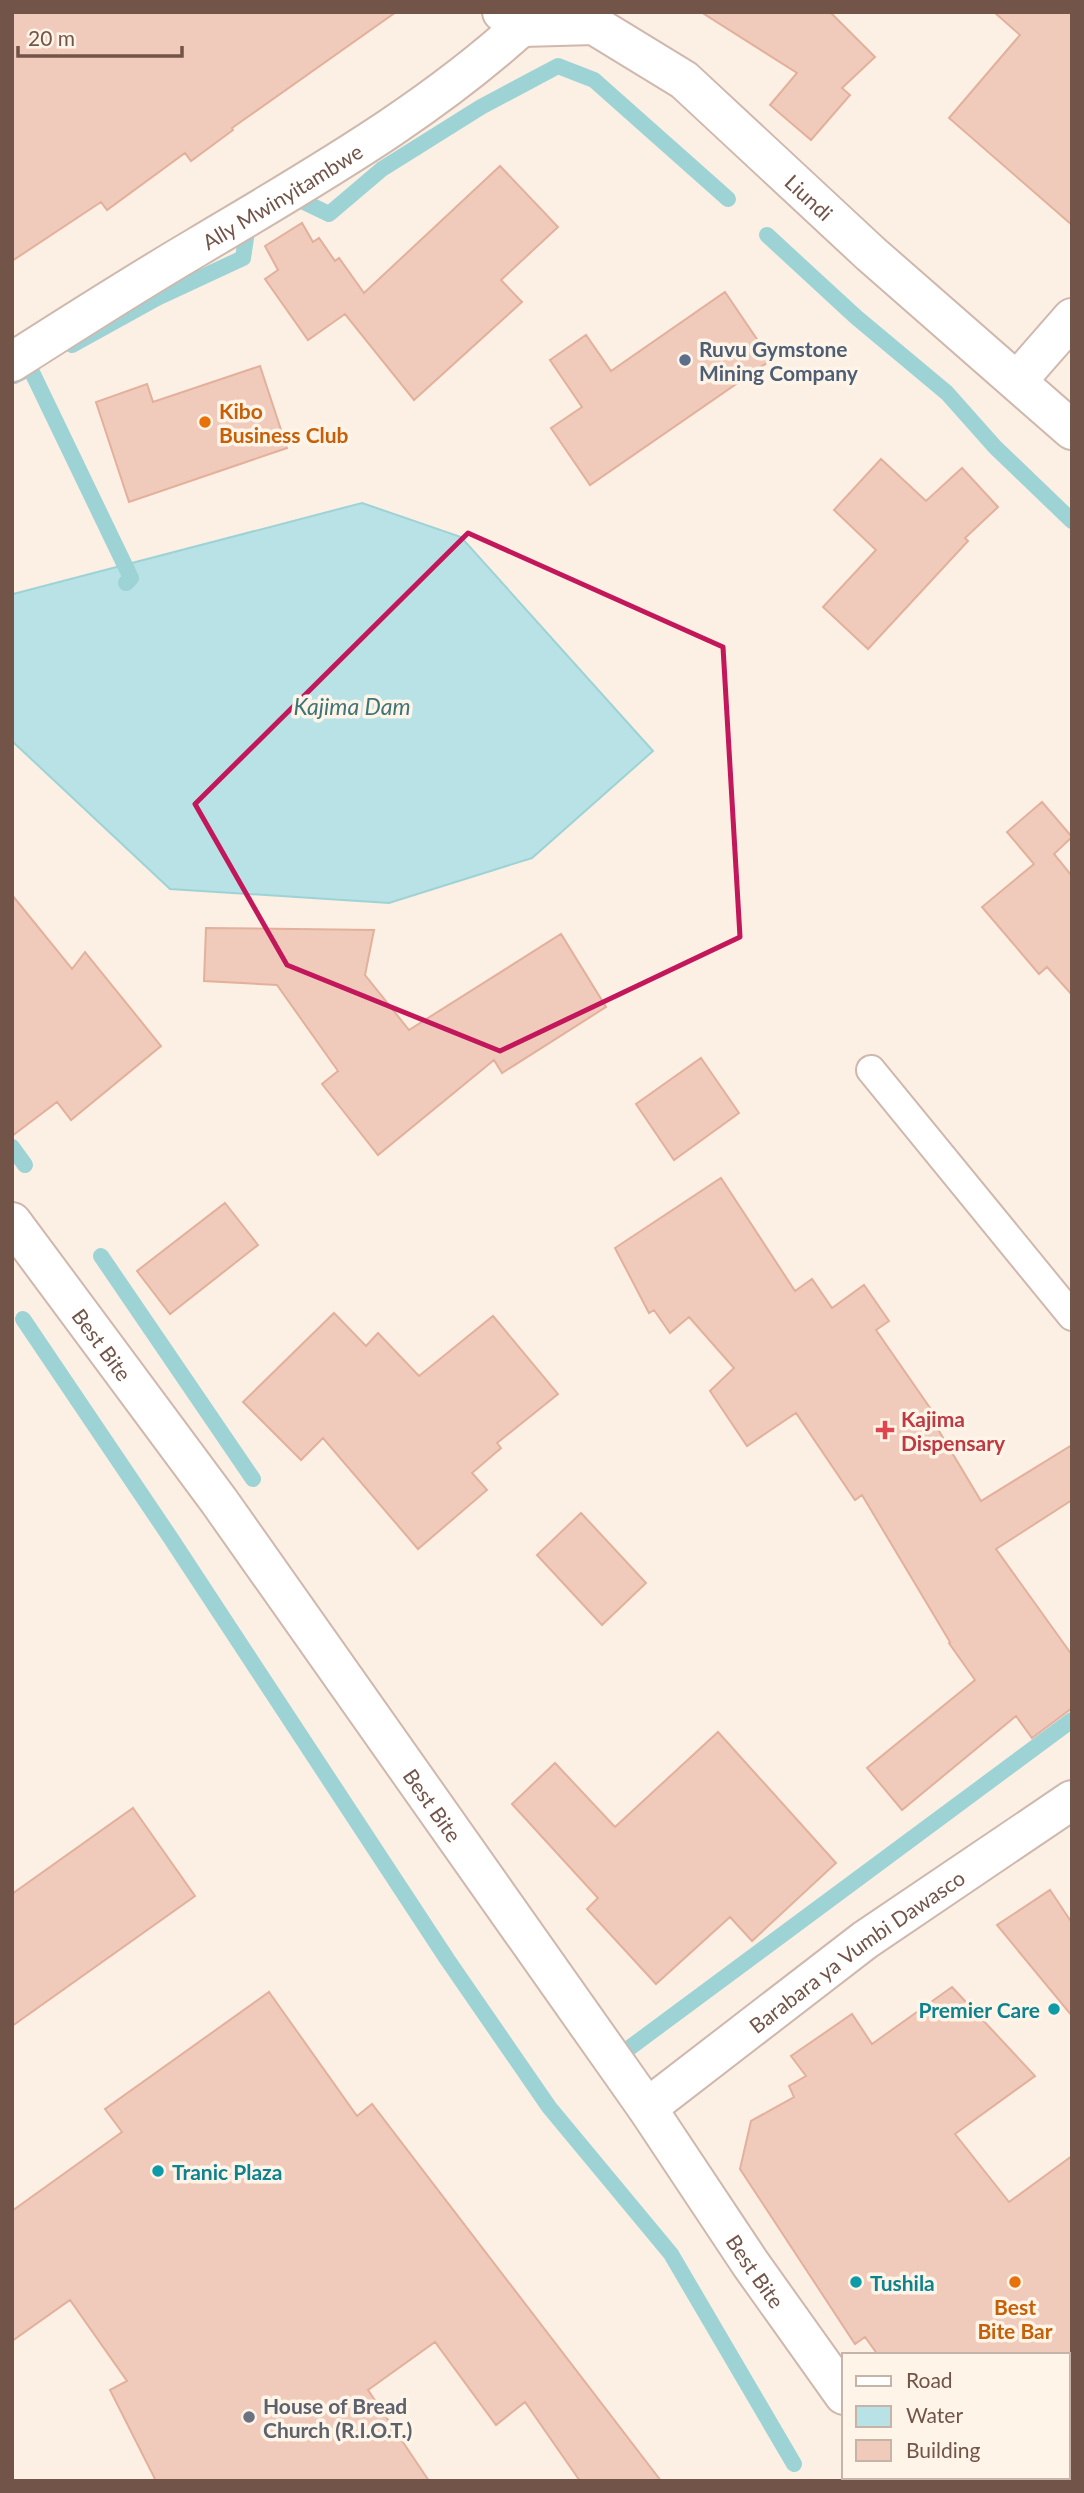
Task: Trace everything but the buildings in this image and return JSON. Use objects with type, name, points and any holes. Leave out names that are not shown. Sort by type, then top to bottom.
[{"type":"street","name":"Ally Mwinyitambwe","points":[[12,362],[147,276],[292,190],[437,96],[520,17]]},
{"type":"street","name":"Liundi","points":[[520,17],[594,25],[684,80],[852,236],[1072,430]]},
{"type":"street","points":[[1017,381],[1072,318]]},
{"type":"street","name":"Best Bite","points":[[12,1223],[219,1502],[647,2108],[750,2263],[842,2392]]},
{"type":"street","name":"Barabara ya Vumbi Dawasco","points":[[647,2108],[865,1940],[1072,1800]]},
{"type":"lane","points":[[871,1070],[1072,1316]]},
{"type":"highlighted area","points":[[468,533],[723,647],[740,937],[500,1051],[287,965],[195,804]]},
{"type":"water","name":"Kajima Dam","points":[[362,503],[461,537],[653,751],[532,858],[389,903],[170,889],[12,741],[13,594]]},
{"type":"waterway","points":[[289,204],[302,201],[329,214],[382,169],[481,107],[558,66],[594,80],[728,199]]},
{"type":"waterway","points":[[72,345],[157,298],[243,258],[248,225],[251,223]]},
{"type":"waterway","points":[[767,235],[856,317],[947,393],[995,447],[1072,521]]},
{"type":"waterway","points":[[14,376],[30,368],[131,578],[126,583]]},
{"type":"waterway","points":[[12,1147],[25,1165]]},
{"type":"waterway","points":[[101,1256],[253,1479]]},
{"type":"waterway","points":[[23,1319],[170,1537],[447,1959],[549,2107],[671,2254],[794,2464]]},
{"type":"waterway","points":[[628,2049],[1072,1720]]},
{"type":"place","name":"Ruvu Gymstone Mining Company","points":[[685,360]]},
{"type":"place","name":"Kibo Business Club","points":[[205,422]]},
{"type":"place","name":"Kajima Dispensary","points":[[885,1430]]},
{"type":"place","name":"Premier Care","points":[[1054,2009]]},
{"type":"place","name":"Tranic Plaza","points":[[158,2171]]},
{"type":"place","name":"Tushila","points":[[856,2282]]},
{"type":"place","name":"Best Bite Bar","points":[[1015,2282]]},
{"type":"place","name":"House of Bread Church (R.I.O.T.)","points":[[249,2417]]}]
